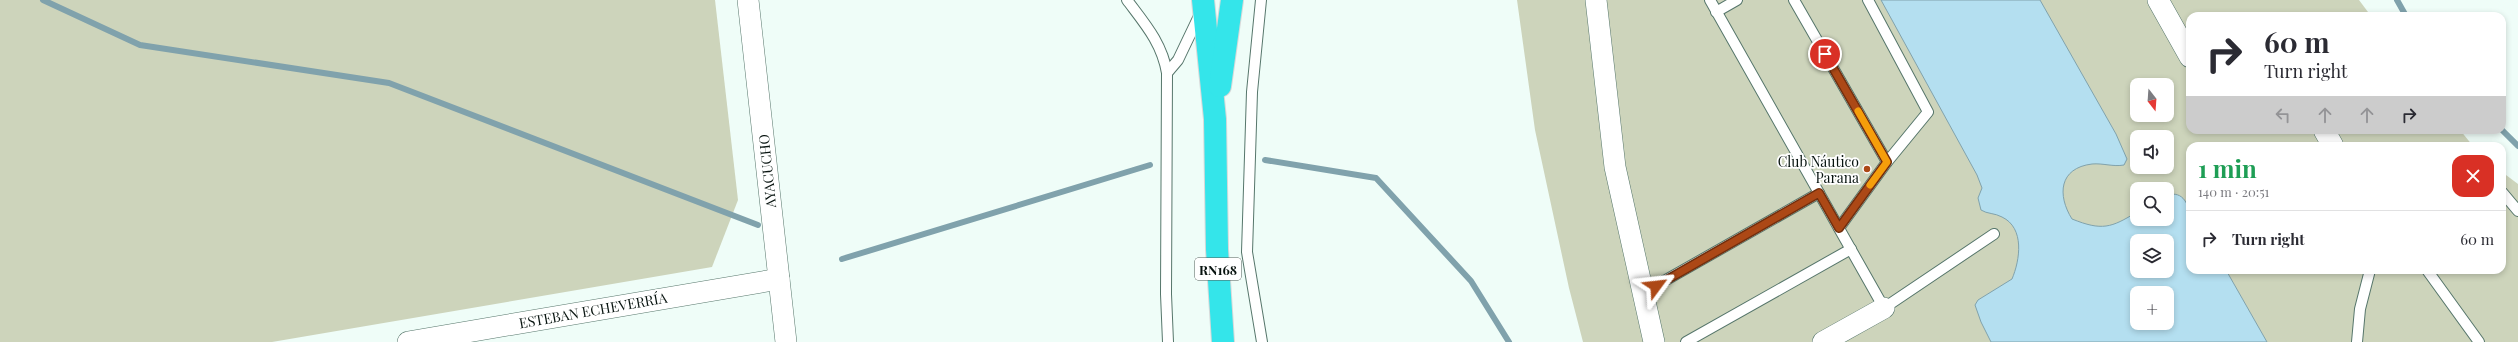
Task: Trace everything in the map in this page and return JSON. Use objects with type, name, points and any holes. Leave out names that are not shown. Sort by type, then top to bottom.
[{"type":"highway","name":"RN168","points":[[1215,119],[1232,0]]},
{"type":"highway","name":"RN168","points":[[1204,2],[1215,119],[1215,195],[1223,342]]},
{"type":"street","name":"AYACUCHO","points":[[748,0],[786,342]]},
{"type":"street","points":[[1596,0],[1614,167],[1654,342]]},
{"type":"street","points":[[2158,0],[2186,50]]},
{"type":"street","name":"ESTEBAN ECHEVERRÍA","points":[[408,342],[779,278]]},
{"type":"street","points":[[1822,342],[1884,308]]},
{"type":"lane","points":[[1127,0],[1154,36],[1164,55],[1168,73],[1166,294],[1168,342]]},
{"type":"lane","points":[[1262,0],[1252,92],[1247,252],[1262,342]]},
{"type":"lane","points":[[1710,0],[1884,308],[1994,234]]},
{"type":"lane","points":[[1716,12],[1737,0]]},
{"type":"lane","points":[[1794,0],[1887,162]]},
{"type":"lane","points":[[1839,228],[1887,162],[1928,112],[1868,0]]},
{"type":"lane","points":[[1168,73],[1178,60],[1194,30],[1204,2]]},
{"type":"lane","points":[[1643,293],[1819,193]]},
{"type":"lane","points":[[2506,197],[2518,211]]},
{"type":"lane","points":[[1686,342],[1851,249]]},
{"type":"lane","points":[[2357,342],[2360,309],[2369,274]]},
{"type":"lane","points":[[2430,274],[2479,342]]},
{"type":"green space","points":[[0,0],[715,0],[738,200],[712,267],[272,342],[0,342]]},
{"type":"green space","name":"Club Náutico Parana","points":[[1517,0],[2359,0],[2368,12],[2186,12],[2186,134],[2463,134],[2470,142],[2186,142],[2186,274],[2506,274],[2506,175],[2518,184],[2518,342],[1583,342],[1569,288],[1535,130]]},
{"type":"water","points":[[1881,0],[2040,0],[2116,134],[2127,159],[2124,165],[2116,166],[2092,164],[2081,167],[2073,171],[2067,177],[2063,192],[2064,201],[2072,219],[2091,225],[2106,226],[2120,222],[2130,216],[2130,226],[2174,226],[2174,195],[2177,195],[2185,200],[2186,274],[2228,274],[2267,342],[1991,342],[1981,322],[1975,305],[1978,300],[2012,279],[2017,263],[2019,245],[2014,229],[2009,222],[2002,217],[1981,210],[1978,198],[1982,188],[1977,175]]},
{"type":"waterway","points":[[43,0],[140,45],[389,83],[758,225]]},
{"type":"waterway","points":[[2397,0],[2404,12]]},
{"type":"waterway","points":[[2506,134],[2518,146]]},
{"type":"waterway","points":[[1265,160],[1376,178],[1471,281],[1509,342]]},
{"type":"waterway","points":[[842,259],[1150,165]]},
{"type":"slow traffic","points":[[1858,111],[1887,162],[1870,185]]},
{"type":"place","name":"Club Náutico Parana","points":[[1867,169]]},
{"type":"route","points":[[1656,286],[1819,193],[1839,228],[1887,162],[1825,54]]}]
